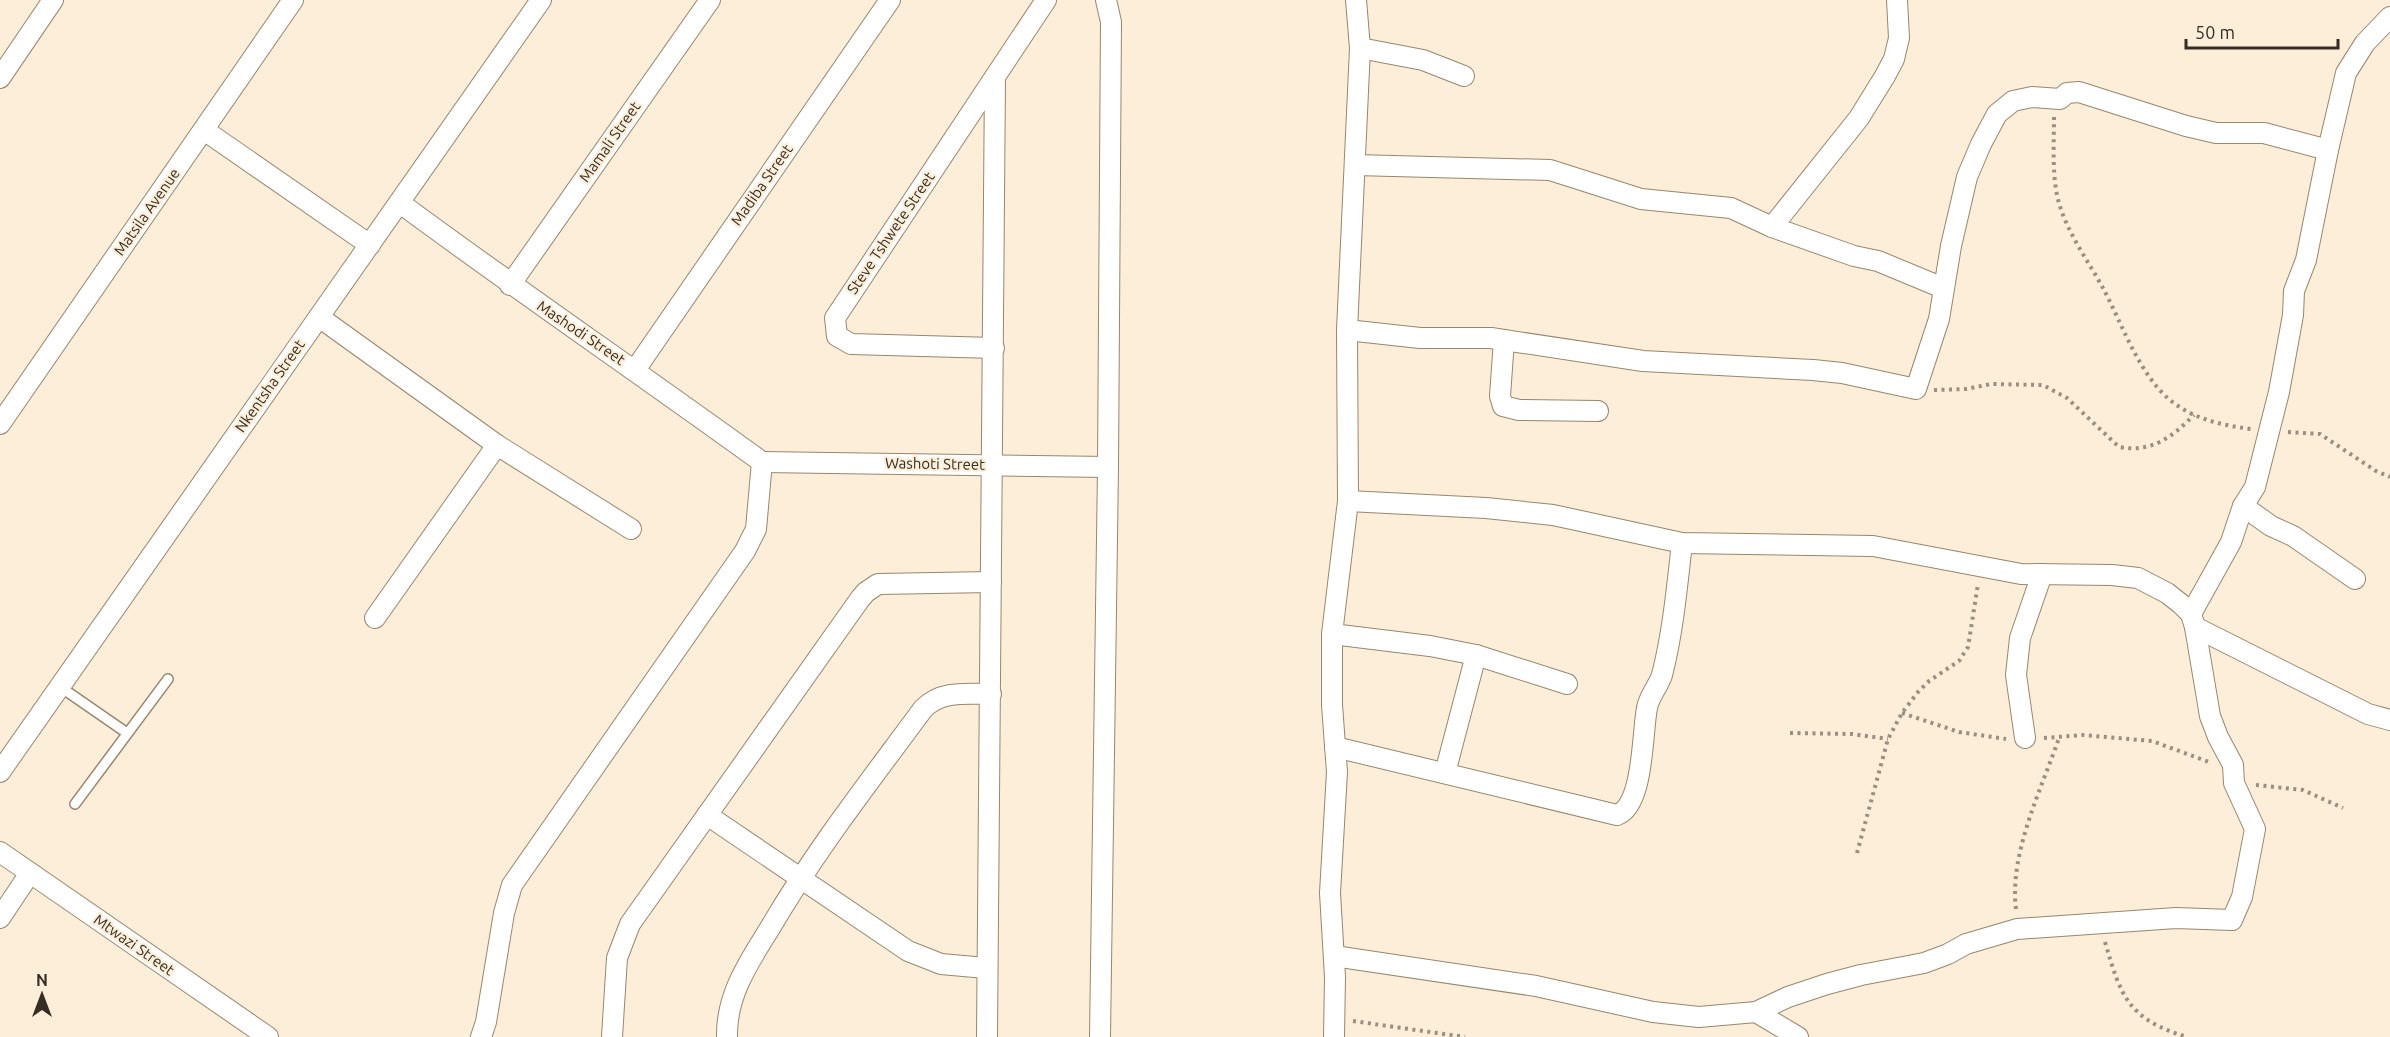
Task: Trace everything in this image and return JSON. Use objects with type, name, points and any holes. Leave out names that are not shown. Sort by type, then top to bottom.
[{"type":"street","points":[[0,78],[53,0]]},
{"type":"street","name":"Matsila Avenue","points":[[0,424],[293,0]]},
{"type":"street","name":"Nkentsha Street","points":[[0,772],[541,0]]},
{"type":"street","name":"Mamali Street","points":[[510,285],[710,0]]},
{"type":"street","name":"Madiba Street","points":[[635,370],[890,0]]},
{"type":"street","name":"Steve Tshwete Street","points":[[994,348],[851,344],[837,336],[834,324],[838,310],[1046,0]]},
{"type":"street","points":[[1100,1037],[1108,467],[1111,22],[1106,0]]},
{"type":"street","points":[[1334,1028],[1334,956],[1330,893],[1338,772],[1332,705],[1332,634],[1348,501],[1347,330],[1360,48],[1356,0]]},
{"type":"street","points":[[1772,227],[1859,118],[1886,76],[1894,59],[1899,38],[1897,0]]},
{"type":"street","points":[[1334,956],[1536,986],[1628,1007],[1699,1017],[1756,1012],[1788,997],[1827,984],[1924,963],[1966,944],[2017,929],[2176,918],[2232,921],[2242,897],[2254,829],[2210,716],[2193,620],[2231,542],[2243,506],[2254,487],[2283,370],[2293,315],[2294,291],[2306,260],[2346,73],[2365,44],[2390,17]]},
{"type":"street","points":[[1360,48],[1423,60],[1464,76]]},
{"type":"street","points":[[987,1037],[995,78]]},
{"type":"street","points":[[1347,330],[1411,338],[1470,337],[1504,340],[1643,361],[1842,373],[1916,389],[1939,320],[1943,288],[1967,177],[1997,114],[2004,106],[2022,99],[2060,99],[2067,93],[2079,92],[2186,126],[2216,133],[2264,133],[2328,150]]},
{"type":"street","points":[[204,130],[370,245]]},
{"type":"street","points":[[1355,165],[1542,169],[1641,199],[1731,208],[1772,227],[1854,256],[1878,261],[1943,288]]},
{"type":"street","name":"Mashodi Street","points":[[400,203],[510,285],[635,370],[762,462]]},
{"type":"street","points":[[319,317],[497,445],[631,529]]},
{"type":"street","points":[[1504,340],[1500,396],[1503,406],[1519,410],[1598,411]]},
{"type":"street","points":[[375,618],[497,445]]},
{"type":"street","points":[[481,1037],[486,1022],[504,913],[512,885],[745,551],[756,529],[762,462]]},
{"type":"street","name":"Washoti Street","points":[[762,462],[1108,467]]},
{"type":"street","points":[[1348,501],[1486,508],[1553,515],[1682,543],[1873,546],[2021,574],[2112,575],[2138,578],[2167,593],[2193,620],[2368,714],[2390,720]]},
{"type":"street","points":[[2243,506],[2271,525],[2293,536],[2355,579]]},
{"type":"street","points":[[1335,747],[1617,815],[1628,808],[1639,772],[1647,705],[1661,678],[1670,639],[1682,543]]},
{"type":"street","points":[[2025,738],[2016,675],[2020,638],[2042,574]]},
{"type":"street","points":[[612,1037],[617,958],[624,935],[866,592],[878,584],[991,582]]},
{"type":"street","points":[[1332,634],[1430,646],[1476,655],[1567,684]]},
{"type":"street","points":[[1445,773],[1476,655]]},
{"type":"street","points":[[727,1037],[729,1008],[737,986],[800,877],[929,703],[951,695],[991,694]]},
{"type":"street","points":[[707,815],[908,951],[940,963],[986,968]]},
{"type":"street","name":"Mtwazi Street","points":[[0,852],[268,1037]]},
{"type":"street","points":[[0,918],[30,873]]},
{"type":"street","points":[[1756,1012],[1798,1037]]},
{"type":"lane","points":[[75,804],[168,680]]},
{"type":"lane","points":[[59,686],[127,733]]},
{"type":"path","points":[[2060,99],[2054,117],[2057,196],[2070,230],[2148,375],[2169,399],[2194,415],[2220,425],[2319,434],[2376,471],[2390,477]]},
{"type":"path","points":[[1916,389],[1942,391],[2014,383],[2043,385],[2067,398],[2119,447],[2128,448],[2143,448],[2161,443],[2175,434],[2194,415]]},
{"type":"path","points":[[1857,853],[1888,739],[1902,713],[1929,681],[1959,661],[1968,646],[1980,568]]},
{"type":"path","points":[[1902,713],[1959,732],[2006,739],[2083,735],[2152,741],[2181,750],[2234,774],[2303,790],[2343,808]]},
{"type":"path","points":[[1790,733],[1852,734],[1888,739]]},
{"type":"path","points":[[2017,929],[2014,894],[2016,861],[2059,738]]},
{"type":"path","points":[[2100,924],[2118,983],[2135,1012],[2153,1024],[2187,1037]]},
{"type":"path","points":[[1334,1028],[1465,1037]]}]
